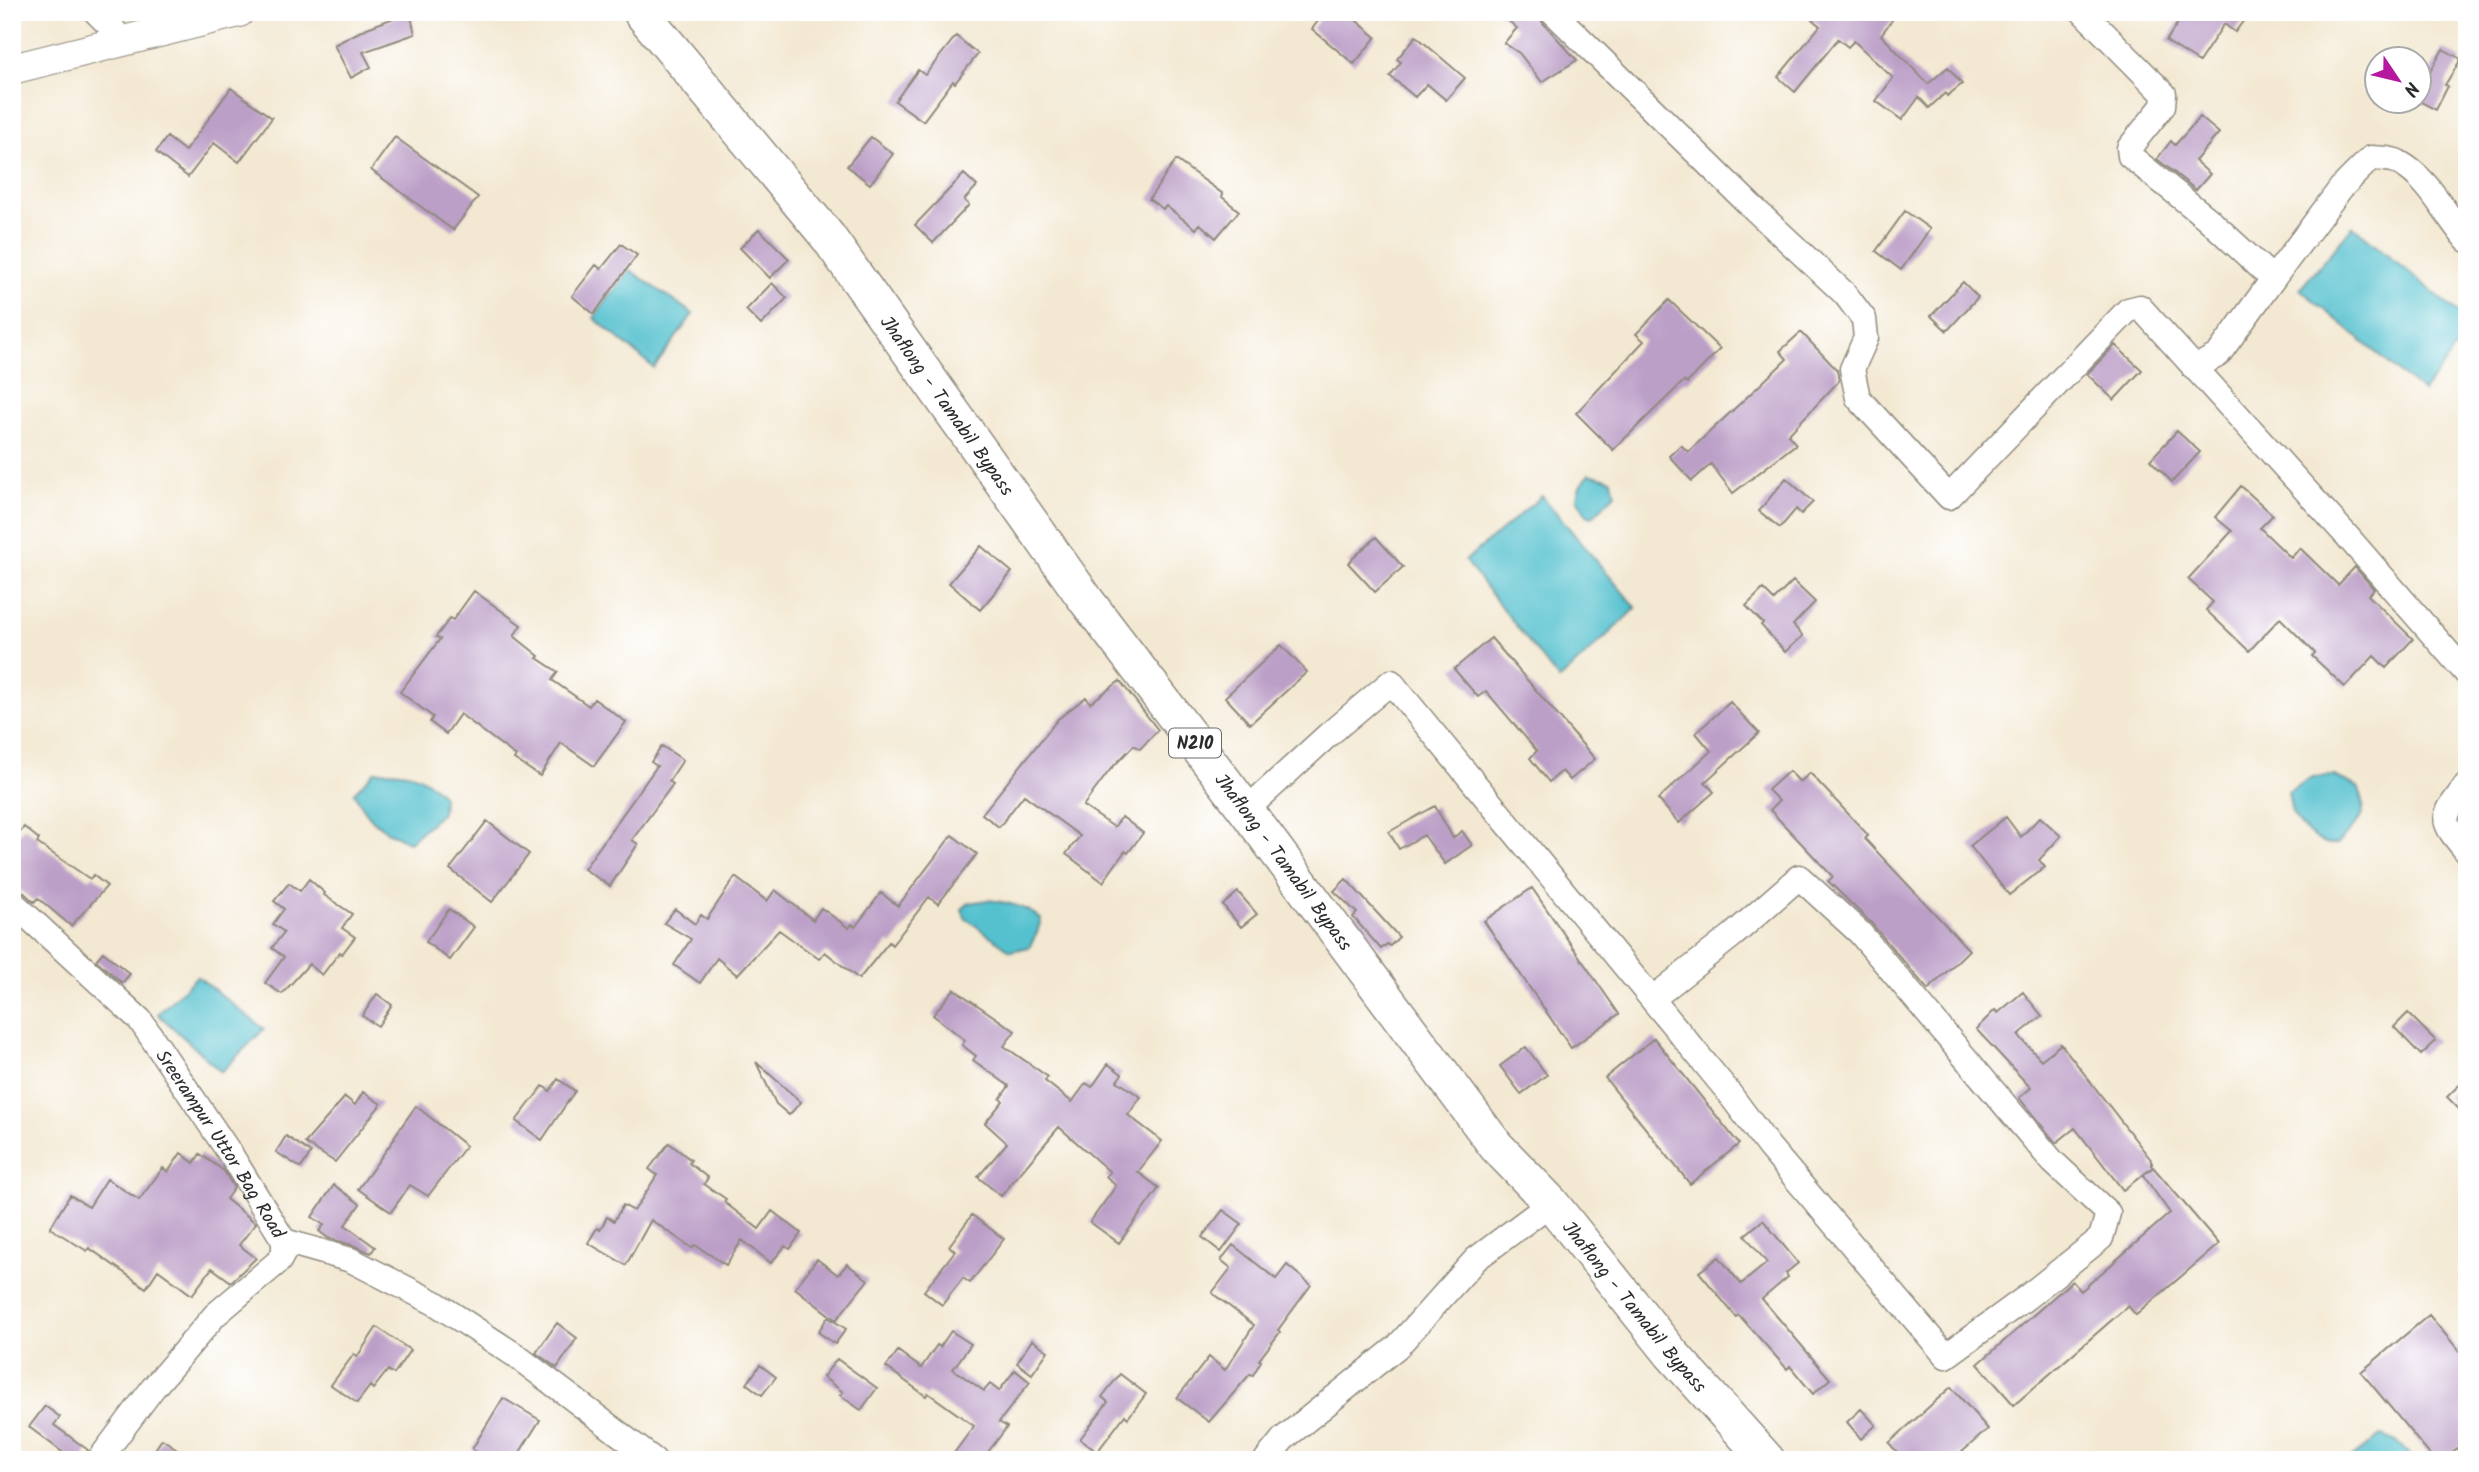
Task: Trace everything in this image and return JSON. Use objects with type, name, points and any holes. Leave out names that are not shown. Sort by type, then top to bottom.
[{"type":"highway","name":"Jhaflong - Tamabil Bypass","points":[[641,12],[828,237],[1086,600],[1247,810],[1496,1146],[1551,1203],[1671,1353],[1768,1460]]},
{"type":"main road","points":[[12,56],[105,21],[179,12]]},
{"type":"main road","points":[[12,69],[239,12]]},
{"type":"street","points":[[1553,12],[1845,294],[1864,318],[1866,338],[1852,369],[1858,398],[1949,497],[2128,310],[2140,307],[2347,536],[2467,674]]},
{"type":"street","points":[[2082,12],[2164,94],[2163,106],[2129,148],[2130,156],[2208,219],[2273,279]]},
{"type":"street","points":[[2194,368],[2218,355],[2341,188],[2371,158],[2397,161],[2430,187],[2452,223],[2467,240]]},
{"type":"street","points":[[1247,810],[1328,735],[1391,682],[1726,1089],[1769,1147],[1946,1356],[2027,1297],[2101,1238],[2108,1213],[2053,1162],[1860,933],[1799,877],[1733,935],[1652,999]]},
{"type":"street","points":[[2467,784],[2445,814],[2446,826],[2467,852]]},
{"type":"street","name":"Sreerampur Uttor Bag Road","points":[[12,902],[140,1020],[231,1155],[284,1241],[284,1252],[279,1261],[215,1315],[153,1388],[99,1460]]},
{"type":"street","points":[[1266,1460],[1283,1439],[1397,1347],[1476,1259],[1551,1203]]},
{"type":"street","points":[[284,1241],[351,1260],[435,1303],[515,1355],[654,1460]]},
{"type":"water","points":[[2353,226],[2467,320],[2467,333],[2423,392],[2300,289]]},
{"type":"water","points":[[630,270],[693,314],[654,368],[594,318]]},
{"type":"water","points":[[1589,474],[1612,480],[1615,494],[1592,517],[1587,515],[1577,498],[1579,488]]},
{"type":"water","points":[[1542,496],[1636,608],[1559,680],[1465,561]]},
{"type":"water","points":[[375,771],[404,772],[420,777],[443,796],[442,813],[409,842],[390,833],[371,818],[354,793]]},
{"type":"water","points":[[2334,776],[2358,787],[2363,813],[2356,825],[2337,844],[2331,844],[2318,840],[2301,825],[2292,812],[2288,792],[2312,777]]},
{"type":"water","points":[[988,900],[1016,906],[1041,919],[1029,947],[1011,951],[965,918],[962,909],[969,903]]},
{"type":"water","points":[[197,976],[264,1029],[221,1072],[158,1014]]},
{"type":"water","points":[[2381,1436],[2397,1442],[2414,1460],[2348,1460]]},
{"type":"building","points":[[410,12],[415,34],[363,52],[371,67],[351,78],[334,45],[367,28]]},
{"type":"building","points":[[1325,12],[1346,12],[1376,37],[1354,64],[1312,29]]},
{"type":"building","points":[[1498,12],[1536,12],[1577,60],[1542,82],[1519,53],[1504,43],[1517,28]]},
{"type":"building","points":[[1803,12],[1898,12],[1881,35],[1928,84],[1948,67],[1962,84],[1947,96],[1945,93],[1929,108],[1919,97],[1902,120],[1876,101],[1893,78],[1854,41],[1848,47],[1838,39],[1795,92],[1778,77],[1820,26]]},
{"type":"building","points":[[2185,12],[2250,12],[2235,32],[2224,24],[2199,62],[2166,41]]},
{"type":"building","points":[[956,36],[978,54],[955,83],[953,81],[923,121],[895,101],[918,70],[925,75]]},
{"type":"building","points":[[1416,36],[1465,78],[1446,100],[1427,84],[1415,97],[1390,76],[1401,62],[1397,59]]},
{"type":"building","points":[[2443,49],[2461,59],[2445,85],[2448,86],[2436,110],[2434,109],[2434,65]]},
{"type":"building","points":[[231,88],[272,118],[239,162],[214,143],[188,177],[156,152],[167,137],[185,151]]},
{"type":"building","points":[[2200,117],[2219,133],[2195,161],[2210,174],[2196,190],[2157,159],[2171,141],[2175,145]]},
{"type":"building","points":[[395,137],[478,197],[453,230],[371,170]]},
{"type":"building","points":[[871,137],[893,154],[870,184],[847,166]]},
{"type":"building","points":[[1176,160],[1223,194],[1222,197],[1239,211],[1216,238],[1200,224],[1196,229],[1166,206],[1163,209],[1149,199]]},
{"type":"building","points":[[964,174],[977,186],[964,200],[969,205],[933,243],[915,225]]},
{"type":"building","points":[[1905,211],[1930,229],[1901,270],[1876,251]]},
{"type":"building","points":[[759,229],[789,259],[770,278],[740,248]]},
{"type":"building","points":[[621,244],[637,255],[594,314],[572,296],[596,265],[601,269]]},
{"type":"building","points":[[1963,282],[1978,297],[1947,331],[1931,316]]},
{"type":"building","points":[[772,283],[787,298],[761,325],[746,310]]},
{"type":"building","points":[[1669,300],[1720,349],[1613,450],[1576,413],[1644,341],[1636,334]]},
{"type":"building","points":[[1801,332],[1837,370],[1839,381],[1788,435],[1796,444],[1733,493],[1711,464],[1692,481],[1669,456],[1681,445],[1688,452],[1762,383],[1787,359],[1780,351]]},
{"type":"building","points":[[2115,345],[2142,370],[2114,400],[2087,374]]},
{"type":"building","points":[[2177,431],[2200,452],[2172,482],[2150,460]]},
{"type":"building","points":[[1786,478],[1813,502],[1801,514],[1796,509],[1780,528],[1759,511]]},
{"type":"building","points":[[2241,486],[2273,515],[2260,528],[2291,558],[2300,548],[2338,585],[2355,567],[2374,589],[2368,595],[2413,639],[2386,668],[2374,656],[2345,687],[2312,656],[2315,653],[2280,618],[2249,651],[2206,610],[2213,602],[2188,579],[2232,531],[2215,517]]},
{"type":"building","points":[[1376,537],[1403,567],[1375,592],[1348,563]]},
{"type":"building","points":[[981,546],[1012,572],[980,610],[949,583]]},
{"type":"building","points":[[1793,581],[1815,602],[1793,625],[1803,636],[1785,652],[1746,606],[1763,589],[1774,600]]},
{"type":"building","points":[[474,591],[521,625],[514,636],[539,656],[537,658],[558,672],[552,680],[589,706],[594,699],[626,722],[594,766],[561,743],[540,776],[514,759],[516,756],[460,714],[446,734],[430,722],[433,717],[400,692],[440,639],[436,637],[450,618],[453,620]]},
{"type":"building","points":[[1491,638],[1595,759],[1570,780],[1562,771],[1549,782],[1530,758],[1537,751],[1486,691],[1478,697],[1454,669]]},
{"type":"building","points":[[1281,645],[1307,672],[1250,724],[1225,697]]},
{"type":"building","points":[[1120,681],[1158,730],[1140,749],[1134,745],[1110,770],[1083,806],[1114,827],[1122,817],[1143,833],[1128,853],[1125,851],[1103,882],[1066,854],[1080,836],[1024,795],[999,827],[982,814],[1058,719],[1086,697],[1090,703]]},
{"type":"building","points":[[1730,702],[1759,733],[1705,782],[1714,792],[1679,823],[1658,799],[1711,751],[1696,733]]},
{"type":"building","points":[[662,746],[683,760],[669,781],[673,784],[632,840],[638,844],[610,886],[584,869],[657,766],[651,762]]},
{"type":"building","points":[[1789,771],[1800,782],[1810,773],[1868,835],[1865,839],[1969,950],[1928,990],[1871,923],[1828,881],[1833,877],[1770,810],[1779,801],[1768,790]]},
{"type":"building","points":[[1435,806],[1453,838],[1462,831],[1472,845],[1445,864],[1424,835],[1399,849],[1389,832]]},
{"type":"building","points":[[2006,817],[2021,837],[2040,817],[2061,836],[2039,860],[2045,867],[2009,895],[1970,846]]},
{"type":"building","points":[[487,821],[529,854],[492,902],[450,869]]},
{"type":"building","points":[[24,827],[39,839],[37,843],[90,879],[93,875],[107,886],[71,926],[38,898],[34,902],[22,891],[12,888],[12,842]]},
{"type":"building","points":[[952,835],[977,854],[938,904],[929,897],[892,945],[889,942],[859,979],[825,952],[819,959],[779,930],[737,975],[717,958],[700,983],[674,965],[691,939],[664,923],[675,909],[695,924],[701,915],[707,919],[735,877],[767,901],[775,890],[813,920],[821,908],[849,928],[852,924],[855,927],[881,893],[898,906]]},
{"type":"building","points":[[309,879],[324,895],[352,914],[342,928],[355,937],[322,975],[309,964],[282,994],[265,983],[284,957],[272,948],[284,932],[273,924],[284,909],[274,901],[289,883],[300,891]]},
{"type":"building","points":[[1346,879],[1399,937],[1390,946],[1387,944],[1381,949],[1353,917],[1357,913],[1334,891]]},
{"type":"building","points":[[1532,888],[1619,1014],[1571,1048],[1484,921]]},
{"type":"building","points":[[1238,892],[1257,914],[1241,927],[1223,905]]},
{"type":"building","points":[[449,909],[474,927],[450,960],[426,942]]},
{"type":"building","points":[[103,952],[130,974],[122,983],[96,960]]},
{"type":"building","points":[[954,989],[1015,1031],[1004,1046],[1048,1077],[1045,1081],[1072,1102],[1086,1083],[1092,1087],[1108,1064],[1122,1074],[1117,1081],[1141,1097],[1128,1115],[1162,1141],[1138,1172],[1159,1188],[1119,1243],[1090,1222],[1116,1186],[1106,1176],[1110,1172],[1059,1127],[1001,1196],[978,1177],[1007,1143],[985,1123],[1003,1101],[1000,1099],[1009,1086],[973,1060],[976,1056],[962,1045],[965,1040],[933,1015]]},
{"type":"building","points":[[2023,992],[2042,1016],[2018,1035],[2041,1060],[2061,1044],[2152,1161],[2152,1168],[2123,1190],[2075,1128],[2056,1143],[2019,1098],[2031,1088],[1976,1029],[1995,1010],[1998,1013]]},
{"type":"building","points":[[377,994],[392,1005],[378,1026],[362,1016]]},
{"type":"building","points":[[2408,1013],[2436,1041],[2421,1055],[2394,1027]]},
{"type":"building","points":[[1654,1038],[1739,1144],[1690,1184],[1605,1078]]},
{"type":"building","points":[[1526,1047],[1547,1075],[1521,1094],[1500,1066]]},
{"type":"building","points":[[756,1062],[801,1102],[789,1115],[776,1104]]},
{"type":"building","points":[[2467,1077],[2467,1117],[2447,1097]]},
{"type":"building","points":[[558,1079],[575,1091],[542,1140],[516,1121],[543,1086],[550,1091]]},
{"type":"building","points":[[363,1092],[381,1104],[335,1162],[305,1143],[345,1097],[355,1105]]},
{"type":"building","points":[[416,1106],[466,1146],[428,1196],[410,1185],[391,1212],[358,1189]]},
{"type":"building","points":[[286,1136],[311,1153],[301,1168],[276,1152]]},
{"type":"building","points":[[669,1143],[708,1178],[704,1184],[726,1199],[724,1202],[759,1229],[772,1211],[801,1233],[790,1249],[785,1246],[771,1263],[742,1240],[726,1265],[695,1245],[692,1248],[651,1220],[626,1265],[588,1243],[607,1217],[614,1221],[623,1205],[634,1211],[657,1175],[649,1169]]},
{"type":"building","points":[[181,1153],[194,1163],[200,1154],[224,1171],[234,1188],[226,1199],[256,1223],[239,1245],[256,1258],[231,1282],[212,1268],[192,1295],[158,1270],[146,1288],[89,1248],[87,1251],[50,1228],[70,1195],[89,1207],[107,1179],[139,1200],[163,1168],[168,1172]]},
{"type":"building","points":[[2153,1167],[2219,1244],[2136,1315],[2128,1306],[2014,1405],[1978,1364],[2072,1281],[2081,1291],[2170,1213],[2143,1175]]},
{"type":"building","points":[[334,1185],[360,1204],[345,1225],[375,1247],[371,1253],[328,1238],[319,1231],[324,1225],[312,1217]]},
{"type":"building","points":[[1223,1210],[1242,1224],[1221,1252],[1202,1237]]},
{"type":"building","points":[[972,1215],[1004,1239],[970,1283],[963,1278],[942,1305],[924,1291],[955,1251],[949,1246]]},
{"type":"building","points":[[1763,1220],[1798,1263],[1786,1273],[1788,1277],[1762,1299],[1830,1379],[1813,1394],[1790,1366],[1787,1369],[1739,1315],[1736,1317],[1699,1272],[1719,1257],[1741,1284],[1767,1263],[1745,1235]]},
{"type":"building","points":[[1233,1245],[1276,1279],[1287,1265],[1311,1285],[1278,1330],[1280,1332],[1259,1360],[1261,1361],[1253,1375],[1250,1374],[1209,1422],[1177,1398],[1209,1357],[1225,1370],[1254,1325],[1212,1293],[1231,1268],[1221,1260]]},
{"type":"building","points":[[817,1259],[838,1275],[847,1264],[868,1280],[836,1320],[795,1288]]},
{"type":"building","points":[[2429,1315],[2467,1360],[2467,1440],[2443,1460],[2434,1460],[2361,1372]]},
{"type":"building","points":[[828,1317],[846,1329],[835,1344],[818,1332]]},
{"type":"building","points":[[557,1323],[577,1338],[557,1368],[536,1353]]},
{"type":"building","points":[[377,1327],[410,1350],[394,1374],[388,1370],[373,1389],[370,1386],[357,1403],[331,1385],[354,1354],[357,1357]]},
{"type":"building","points":[[951,1331],[971,1344],[953,1369],[984,1391],[990,1384],[999,1391],[1015,1370],[1030,1382],[999,1422],[1007,1427],[982,1460],[949,1460],[974,1426],[886,1367],[898,1351],[921,1368]]},
{"type":"building","points":[[1032,1340],[1048,1351],[1032,1374],[1017,1363]]},
{"type":"building","points":[[837,1359],[877,1388],[861,1410],[840,1395],[843,1392],[823,1377]]},
{"type":"building","points":[[760,1365],[776,1377],[762,1395],[747,1384]]},
{"type":"building","points":[[1120,1374],[1146,1394],[1128,1418],[1125,1415],[1097,1452],[1080,1439],[1108,1402],[1102,1397]]},
{"type":"building","points":[[1951,1387],[1988,1429],[1953,1460],[1904,1460],[1889,1443]]},
{"type":"building","points":[[503,1398],[540,1420],[515,1460],[489,1460],[472,1449]]},
{"type":"building","points":[[45,1406],[60,1417],[54,1425],[88,1450],[84,1460],[73,1460],[29,1427]]},
{"type":"building","points":[[1861,1409],[1876,1425],[1861,1439],[1847,1422]]},
{"type":"building","points":[[162,1439],[194,1460],[148,1460]]}]
